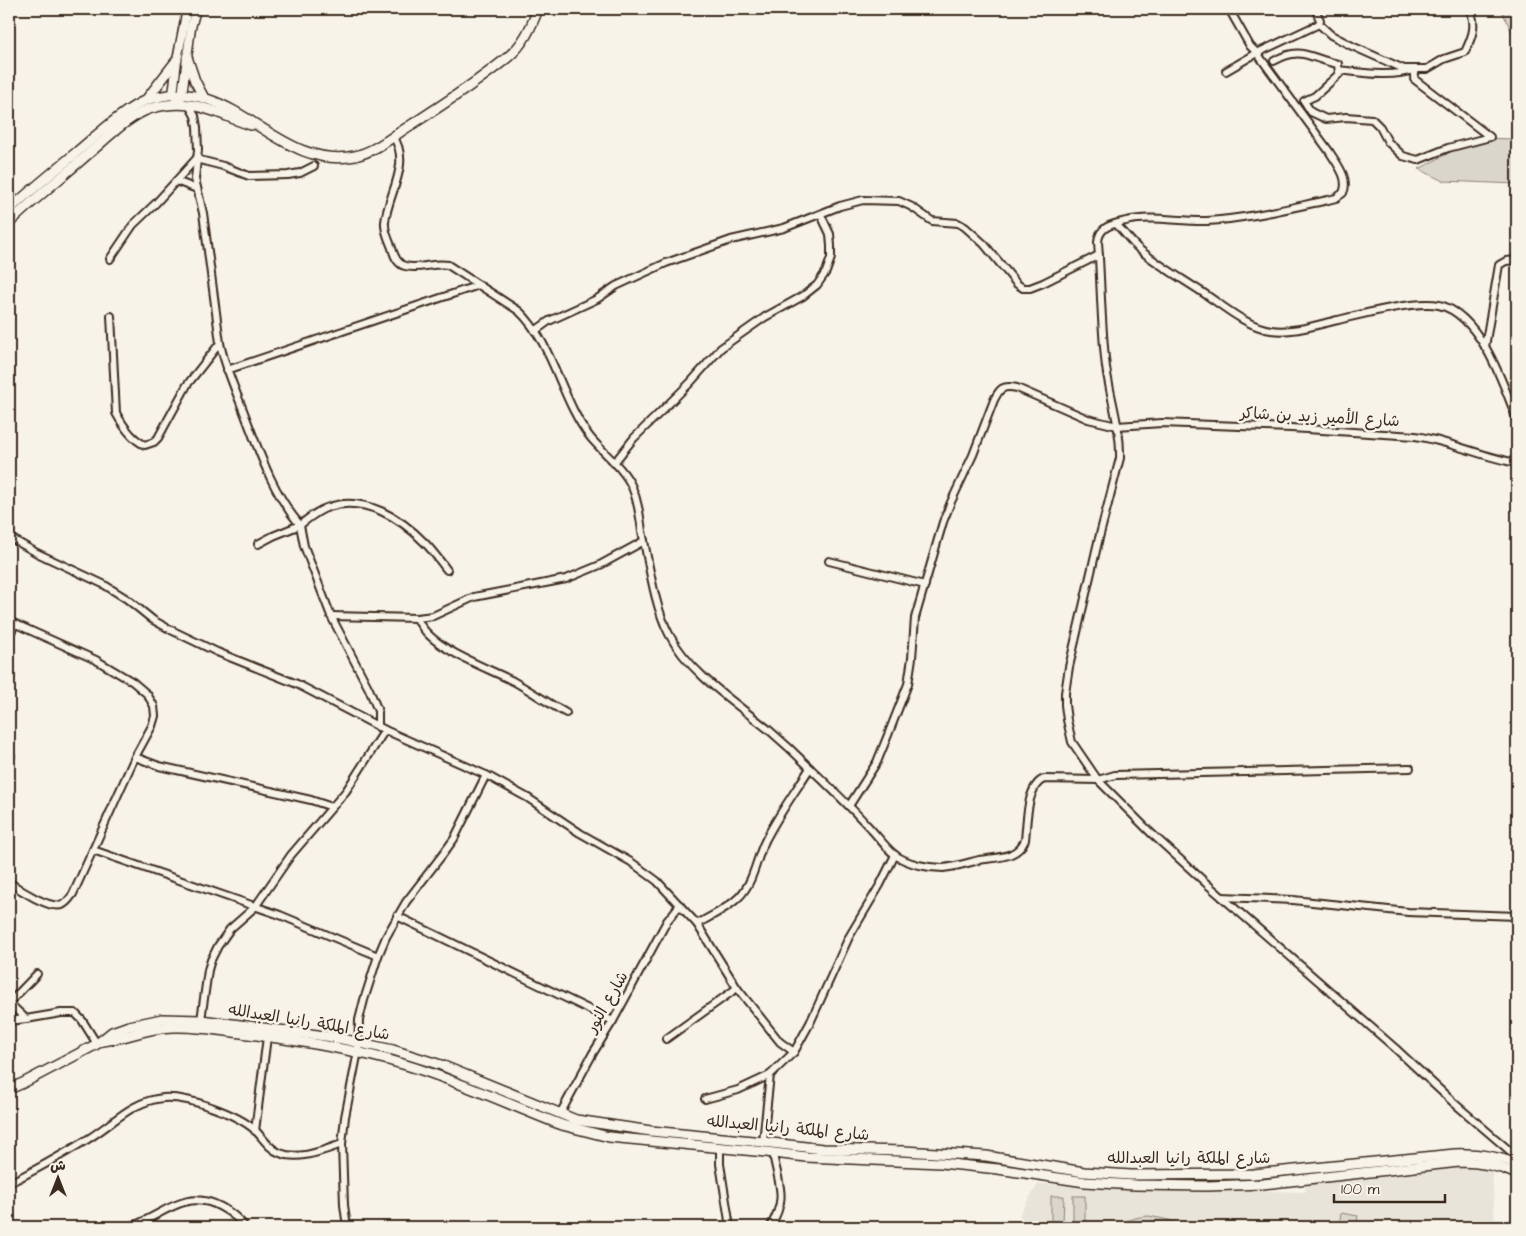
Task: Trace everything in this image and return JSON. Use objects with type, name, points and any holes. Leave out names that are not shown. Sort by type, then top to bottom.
[{"type":"main road","points":[[145,100],[204,98],[238,112],[260,128],[294,147],[329,158],[347,157],[367,152],[393,136],[468,87],[507,58],[516,50],[531,27],[538,9]]},
{"type":"main road","points":[[187,57],[195,81],[204,98]]},
{"type":"main road","points":[[9,210],[108,126],[145,100],[177,60]]},
{"type":"main road","points":[[9,223],[100,144],[136,116],[176,99],[260,128]]},
{"type":"main road","name":"شارع الملكة رانيا العبدالله","points":[[9,1089],[100,1042],[112,1032],[148,1022],[175,1019],[201,1020],[333,1037],[446,1078],[553,1122],[580,1131],[609,1137],[829,1159],[950,1164],[1085,1182],[1135,1185],[1207,1186],[1262,1184],[1470,1162],[1491,1164],[1517,1174]]},
{"type":"main road","name":"شارع الملكة رانيا العبدالله","points":[[100,1042],[116,1040],[160,1028],[176,1027],[200,1028],[393,1050],[441,1065],[560,1114],[584,1121],[651,1131],[823,1149],[978,1155],[1084,1172],[1131,1175],[1253,1174],[1455,1154],[1481,1154],[1517,1164]]},
{"type":"street","points":[[176,99],[177,60],[187,9]]},
{"type":"street","points":[[176,99],[187,57],[196,9]]},
{"type":"street","points":[[1229,9],[1250,46],[1329,151],[1345,179],[1346,186],[1343,193],[1336,198],[1247,216],[1198,221],[1141,219],[1116,224],[1100,232],[1098,242],[1104,344],[1110,394],[1120,444],[1120,458],[1073,648],[1065,693],[1067,720],[1072,742],[1098,780],[1151,833],[1517,1157]]},
{"type":"street","points":[[1315,9],[1320,20],[1319,24],[1331,35],[1404,69],[1427,69],[1444,59],[1464,52],[1473,35],[1472,13],[1470,9]]},
{"type":"street","points":[[1226,71],[1257,53],[1319,24]]},
{"type":"street","points":[[1274,61],[1286,54],[1300,53],[1338,64],[1339,74],[1315,96],[1304,101],[1311,112],[1326,118],[1372,119],[1380,127],[1388,142],[1403,156],[1418,160],[1448,148],[1490,137],[1414,79],[1416,69]]},
{"type":"street","points":[[1338,70],[1362,73],[1403,74],[1416,69]]},
{"type":"street","points":[[189,105],[197,127],[198,150],[195,173],[197,190],[204,221],[220,343],[227,370],[273,484],[285,505],[300,525],[304,546],[332,616],[378,710],[381,728],[346,792],[291,855],[255,907],[230,929],[208,970],[201,1020]]},
{"type":"street","points":[[393,136],[398,144],[401,163],[386,216],[385,227],[395,258],[407,267],[437,264],[448,265],[526,318],[535,331],[585,430],[624,474],[632,487],[659,612],[676,645],[695,670],[772,732],[849,806],[895,854],[920,865],[940,868],[1008,856],[1019,849],[1025,840],[1032,792],[1036,783],[1044,780],[1098,780],[1115,775],[1410,768]]},
{"type":"street","points":[[196,159],[223,166],[248,176],[288,175],[300,173],[314,166]]},
{"type":"street","points":[[110,259],[133,225],[196,159]]},
{"type":"street","points":[[176,181],[197,190]]},
{"type":"street","points":[[535,331],[548,321],[597,299],[616,286],[666,263],[731,240],[784,228],[840,206],[863,200],[903,202],[932,220],[958,223],[968,228],[984,244],[1017,284],[1027,288],[1043,283],[1099,255]]},
{"type":"street","points":[[614,463],[634,438],[690,383],[721,348],[765,317],[803,296],[817,285],[826,272],[831,246],[830,234],[821,214]]},
{"type":"street","points":[[1116,224],[1146,254],[1227,309],[1264,328],[1282,330],[1303,328],[1404,307],[1433,304],[1445,307],[1462,318],[1477,334],[1503,385],[1517,420]]},
{"type":"street","points":[[1485,347],[1499,265],[1506,261],[1517,260]]},
{"type":"street","points":[[227,370],[479,285]]},
{"type":"street","points":[[111,316],[116,413],[123,424],[145,445],[154,442],[158,438],[188,385],[220,343]]},
{"type":"street","name":"شارع الأمير زيد بن شاكر","points":[[925,585],[951,502],[973,455],[994,400],[1000,389],[1006,387],[1017,388],[1088,418],[1117,426],[1162,423],[1291,428],[1415,436],[1432,438],[1517,463]]},
{"type":"street","points":[[258,544],[300,525],[316,512],[330,506],[357,504],[374,508],[394,518],[412,531],[426,543],[447,570]]},
{"type":"street","points":[[9,537],[37,553],[103,584],[127,599],[153,620],[171,630],[216,652],[297,684],[381,728],[486,775],[528,798],[586,837],[631,862],[657,881],[680,905],[696,924],[737,988],[780,1042],[794,1052]]},
{"type":"street","points":[[332,616],[417,618],[433,616],[474,597],[548,583],[574,576],[600,565],[644,540]]},
{"type":"street","points":[[829,561],[925,585],[915,618],[908,684],[882,750],[849,806]]},
{"type":"street","points":[[417,618],[424,631],[455,654],[514,682],[566,713]]},
{"type":"street","points":[[9,636],[12,622],[96,660],[133,682],[147,694],[154,706],[155,716],[73,894],[68,901],[53,906],[34,898],[9,882]]},
{"type":"street","points":[[135,757],[159,766],[311,800],[332,807]]},
{"type":"street","points":[[696,924],[725,908],[740,896],[746,888],[764,842],[782,810],[810,768]]},
{"type":"street","points":[[347,1227],[344,1205],[342,1144],[345,1117],[358,1047],[359,1020],[378,956],[397,916],[414,890],[454,839],[486,775]]},
{"type":"street","points":[[93,850],[280,916],[378,956]]},
{"type":"street","points":[[705,1099],[738,1090],[770,1075],[794,1052],[849,937],[880,885],[895,854]]},
{"type":"street","points":[[1222,897],[1293,900],[1408,912],[1517,916]]},
{"type":"street","name":"شارع النور","points":[[560,1114],[592,1053],[613,1021],[667,921],[680,905]]},
{"type":"street","points":[[397,916],[613,1021]]},
{"type":"street","points":[[26,1020],[9,1003],[37,974]]},
{"type":"street","points":[[666,1039],[737,988]]},
{"type":"street","points":[[9,1021],[26,1020],[61,1013],[75,1013],[100,1042]]},
{"type":"street","points":[[255,1130],[267,1037]]},
{"type":"street","points":[[763,1142],[770,1075]]},
{"type":"street","points":[[9,1183],[57,1159],[100,1132],[127,1110],[150,1100],[173,1098],[219,1110],[245,1122],[272,1149],[280,1153],[289,1155],[310,1154],[342,1144]]},
{"type":"street","points":[[720,1147],[720,1164],[730,1227]]},
{"type":"street","points":[[770,1227],[779,1208],[781,1193],[774,1159]]},
{"type":"street","points":[[130,1227],[172,1206],[185,1201],[195,1200],[214,1203],[226,1209],[244,1227]]},
{"type":"shaded area","points":[[1501,9],[1517,9],[1517,43]]},
{"type":"shaded area","points":[[1476,138],[1517,139],[1517,184],[1443,181],[1419,169]]},
{"type":"shaded area","points":[[1480,1162],[1492,1168],[1495,1225],[1497,1227],[1029,1227],[1019,1215],[1038,1184],[1305,1192],[1306,1180]]},
{"type":"shaded area","points":[[1051,1196],[1064,1196],[1063,1222],[1051,1222]]},
{"type":"shaded area","points":[[1073,1196],[1085,1196],[1085,1222],[1073,1222]]},
{"type":"shaded area","points":[[1341,1213],[1358,1216],[1356,1227],[1339,1227]]},
{"type":"shaded area","points":[[1149,1216],[1169,1220],[1180,1227],[1116,1227],[1131,1219]]}]
